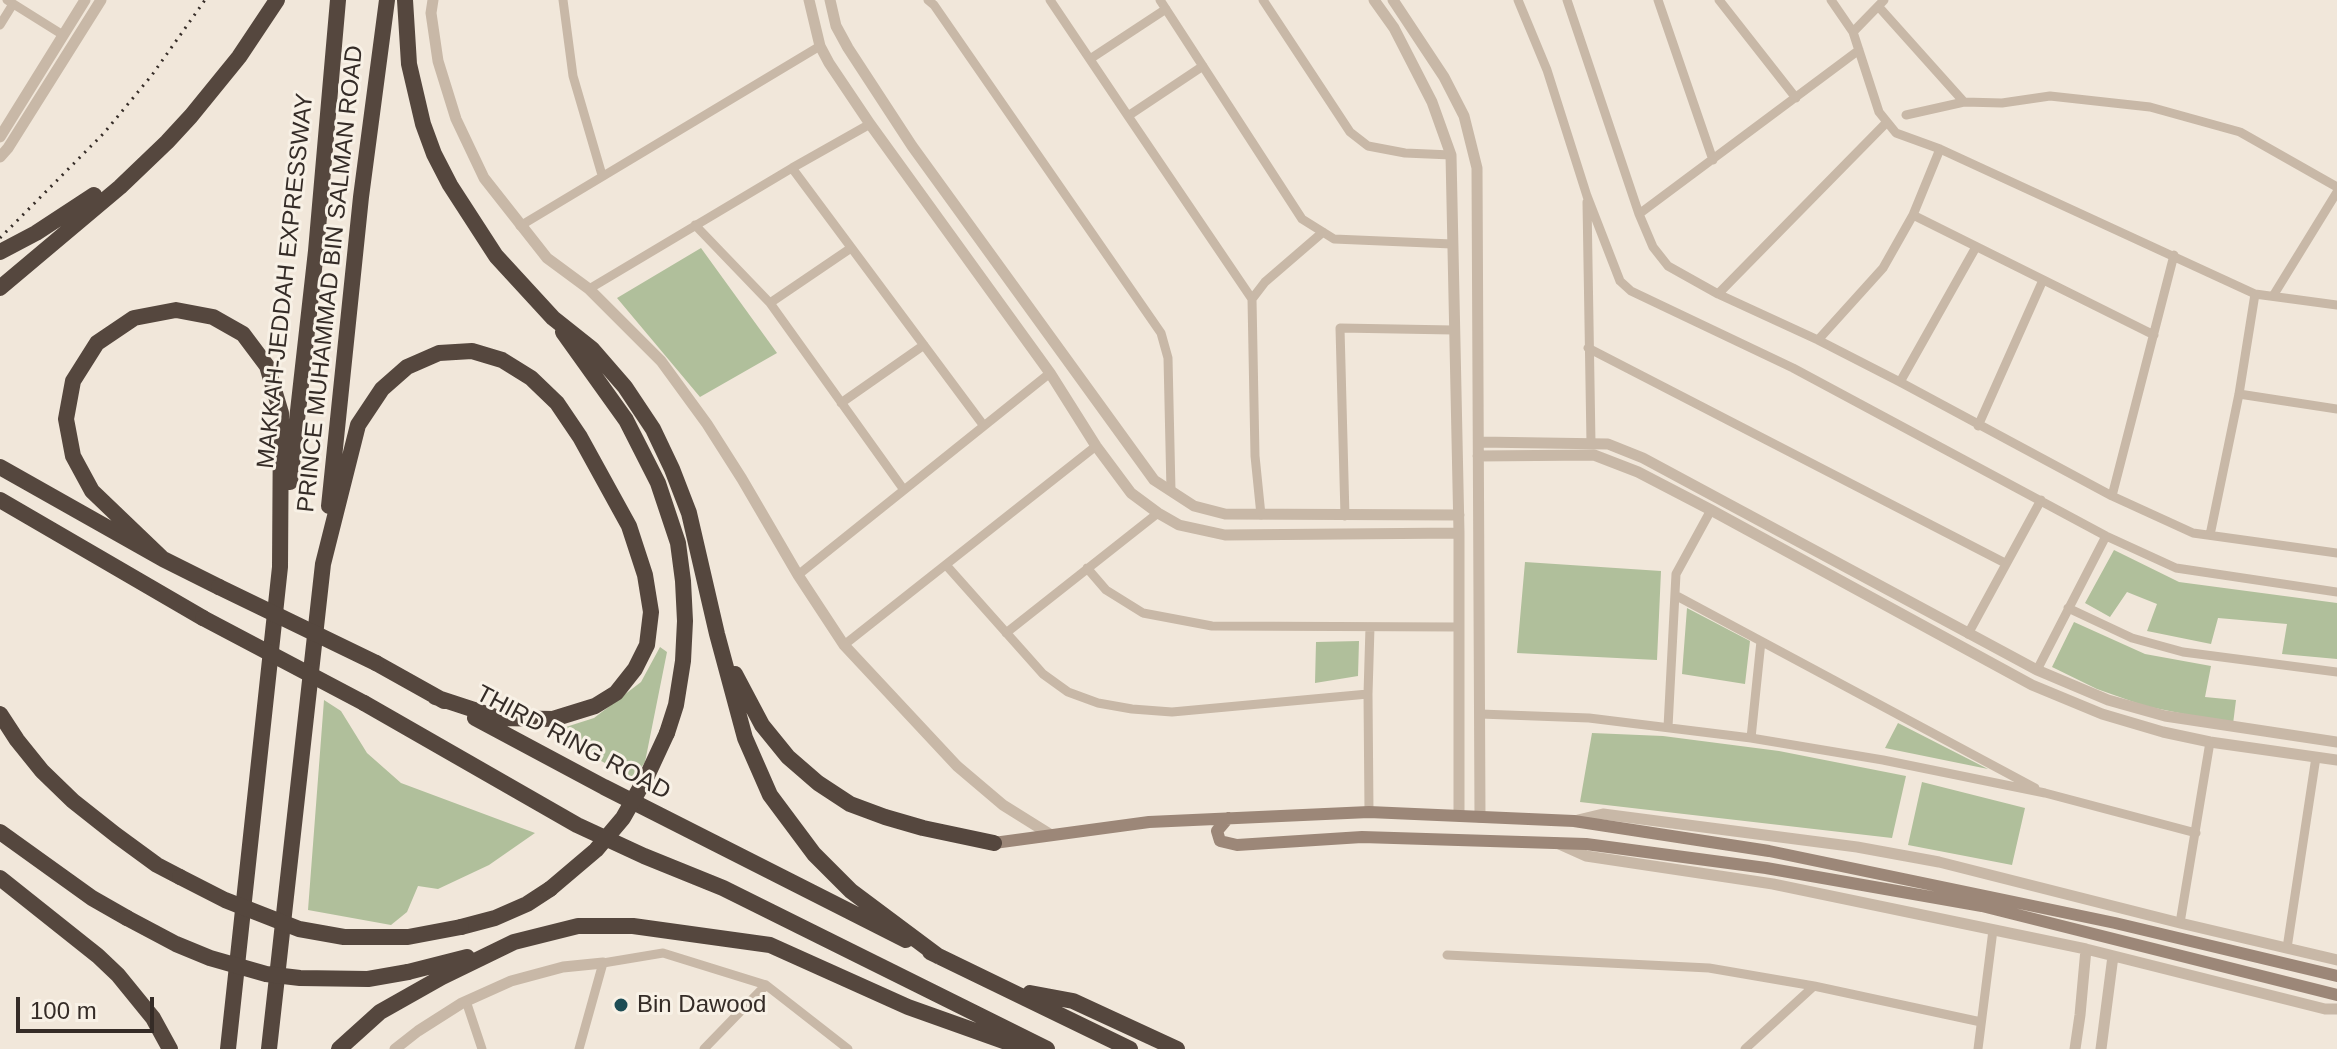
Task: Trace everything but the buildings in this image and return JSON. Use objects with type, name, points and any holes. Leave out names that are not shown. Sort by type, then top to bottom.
[{"type":"highway","points":[[0,288],[120,187],[167,142],[239,57],[277,0]]},
{"type":"highway","name":"MAKKAH-JEDDAH EXPRESSWAY","points":[[280,567],[316,251],[338,0]]},
{"type":"highway","name":"PRINCE MUHAMMAD BIN SALMAN ROAD","points":[[323,564],[361,197],[387,0]]},
{"type":"highway","points":[[0,714],[42,771],[73,801],[157,865],[263,916],[299,929],[344,937],[408,937],[495,918],[527,904],[596,850],[623,818],[648,774],[676,705],[683,661],[685,621],[678,543],[658,483],[626,420],[553,318],[496,256],[450,185],[434,154],[423,124],[409,64],[405,0]]},
{"type":"highway","points":[[0,252],[74,209],[167,142]]},
{"type":"highway","points":[[163,559],[92,491],[73,456],[66,419],[73,381],[97,343],[134,318],[176,310],[213,317],[243,334],[267,366],[281,413],[280,567],[228,1049]]},
{"type":"highway","points":[[553,318],[592,349],[625,387],[653,429],[672,469],[689,513],[745,738],[770,795],[814,854],[851,891],[938,956]]},
{"type":"highway","points":[[269,1049],[323,564],[358,425],[382,389],[407,367],[439,353],[472,351],[502,360],[531,378],[557,403],[580,437],[629,526],[645,575],[651,612],[647,645],[635,669],[616,693],[595,706],[553,719],[499,718],[435,697]]},
{"type":"highway","name":"THIRD RING ROAD","points":[[0,467],[163,559],[376,663],[616,793],[1130,1049]]},
{"type":"highway","points":[[0,500],[203,618],[364,703],[577,825],[723,888],[1047,1049]]},
{"type":"highway","points":[[717,634],[762,725],[788,757],[818,783],[850,804],[885,817],[994,843]]},
{"type":"highway","points":[[0,832],[92,898],[127,918],[210,958],[266,974],[368,979],[496,950]]},
{"type":"highway","points":[[0,878],[118,975],[153,1018],[170,1049]]},
{"type":"highway","points":[[339,1049],[380,1012],[407,995],[514,942],[578,926],[633,926],[770,945],[919,1011],[993,1049]]},
{"type":"highway","points":[[1006,989],[1073,1001],[1177,1049]]},
{"type":"highway","points":[[919,1011],[1026,1049]]},
{"type":"main road","points":[[994,843],[1149,822],[1369,812],[1574,821],[1784,854],[2115,923],[2337,976]]},
{"type":"main road","points":[[1228,818],[1217,831],[1220,841],[1237,845],[1362,837],[1586,844],[1766,868],[1982,906],[2337,995]]},
{"type":"street","points":[[0,137],[85,0]]},
{"type":"street","points":[[0,157],[101,0]]},
{"type":"street","points":[[433,0],[431,13],[438,61],[456,119],[484,178],[547,258],[589,289],[661,361],[707,424],[844,645],[957,766],[1003,805],[1051,835]]},
{"type":"street","points":[[809,0],[820,46],[870,124],[1050,373],[1096,446],[1131,493],[1179,525],[1225,535],[1459,533]]},
{"type":"street","points":[[830,0],[836,26],[848,48],[912,146],[1154,480],[1194,506],[1225,514],[1459,515]]},
{"type":"street","points":[[928,0],[1161,333],[1168,358],[1171,491]]},
{"type":"street","points":[[1050,0],[1252,299],[1255,456],[1261,515]]},
{"type":"street","points":[[1263,0],[1350,132],[1368,146],[1405,153],[1451,155]]},
{"type":"street","points":[[1374,0],[1394,28],[1432,102],[1451,155],[1459,515],[1459,816]]},
{"type":"street","points":[[1393,0],[1444,77],[1464,116],[1477,168],[1480,817]]},
{"type":"street","points":[[1518,0],[1547,70],[1587,196],[1620,281],[1631,291],[1793,368],[2106,536],[2176,568],[2337,592]]},
{"type":"street","points":[[1567,0],[1639,214],[1653,247],[1668,266],[1718,294],[1900,382],[2112,496],[2193,533],[2337,553]]},
{"type":"street","points":[[1658,0],[1713,160]]},
{"type":"street","points":[[1719,0],[1796,98]]},
{"type":"street","points":[[1831,0],[1853,32],[1879,112],[1896,133],[1940,149],[2255,294],[2337,305]]},
{"type":"street","points":[[566,1],[573,76],[602,175]]},
{"type":"street","points":[[0,25],[10,2],[63,35]]},
{"type":"street","points":[[1853,32],[1881,3],[1964,102]]},
{"type":"street","points":[[1090,59],[1163,5],[1302,219],[1334,239],[1452,244]]},
{"type":"street","points":[[520,226],[820,46]]},
{"type":"street","points":[[1639,214],[1859,50]]},
{"type":"street","points":[[1128,116],[1203,66]]},
{"type":"street","points":[[1906,115],[1964,102],[2002,103],[2050,96],[2150,107],[2240,132],[2337,190],[2273,296]]},
{"type":"street","points":[[1718,294],[1887,122]]},
{"type":"street","points":[[589,289],[870,124]]},
{"type":"street","points":[[1818,340],[1883,268],[1913,215],[1940,149]]},
{"type":"street","points":[[792,168],[984,426]]},
{"type":"street","points":[[1587,196],[1591,443]]},
{"type":"street","points":[[1913,215],[2154,335]]},
{"type":"street","points":[[695,225],[770,303],[904,490]]},
{"type":"street","points":[[1252,299],[1265,282],[1323,232]]},
{"type":"street","points":[[1900,382],[1976,247]]},
{"type":"street","points":[[770,303],[851,248]]},
{"type":"street","points":[[2112,496],[2174,255]]},
{"type":"street","points":[[1978,426],[2043,280]]},
{"type":"street","points":[[2210,535],[2239,394],[2255,294]]},
{"type":"street","points":[[1345,516],[1340,328],[1453,330]]},
{"type":"street","points":[[841,403],[924,345]]},
{"type":"street","points":[[1588,348],[2005,563]]},
{"type":"street","points":[[798,575],[1050,373]]},
{"type":"street","points":[[2239,394],[2337,409]]},
{"type":"street","points":[[1480,442],[1608,444],[1643,458],[2037,670],[2108,700],[2165,716],[2337,742]]},
{"type":"street","points":[[844,645],[1096,446]]},
{"type":"street","points":[[1478,456],[1594,455],[1638,472],[1711,510],[2032,685],[2102,714],[2210,742],[2337,760]]},
{"type":"street","points":[[1968,634],[2041,500]]},
{"type":"street","points":[[1668,727],[1676,574],[1711,510]]},
{"type":"street","points":[[1006,633],[1158,513]]},
{"type":"street","points":[[2037,670],[2106,536]]},
{"type":"street","points":[[946,565],[1043,674],[1068,692],[1098,703],[1172,712],[1368,694]]},
{"type":"street","points":[[1087,568],[1106,590],[1143,613],[1212,626],[1459,627]]},
{"type":"street","points":[[1675,595],[2045,793]]},
{"type":"street","points":[[2068,608],[2132,638],[2183,652],[2337,672]]},
{"type":"street","points":[[1369,812],[1370,627]]},
{"type":"street","points":[[1751,738],[1761,641]]},
{"type":"street","points":[[1480,714],[1589,718],[1751,738],[1883,760],[2045,793],[2196,833]]},
{"type":"street","points":[[2180,923],[2210,742]]},
{"type":"street","points":[[2287,948],[2316,757]]},
{"type":"street","points":[[1574,821],[1603,814],[1857,847],[1939,862],[2337,960]]},
{"type":"street","points":[[1556,843],[1586,856],[1773,884],[2086,949],[2325,1009],[2337,1009]]},
{"type":"street","points":[[1978,1049],[1993,930]]},
{"type":"street","points":[[2075,1049],[2086,949]]},
{"type":"street","points":[[395,1049],[466,1001],[511,981],[563,967],[663,953],[766,985],[848,1049]]},
{"type":"street","points":[[1447,955],[1709,968],[1814,986],[1981,1022]]},
{"type":"street","points":[[2101,1049],[2113,956]]},
{"type":"street","points":[[579,1049],[603,963]]},
{"type":"street","points":[[704,1049],[766,985]]},
{"type":"street","points":[[1745,1049],[1814,986]]},
{"type":"street","points":[[466,1001],[482,1049]]},
{"type":"green space","points":[[701,248],[777,353],[700,397],[617,298]]},
{"type":"green space","points":[[2114,550],[2179,582],[2337,603],[2337,659],[2282,654],[2287,624],[2218,618],[2211,644],[2147,631],[2157,604],[2127,592],[2110,617],[2085,603]]},
{"type":"green space","points":[[1525,562],[1661,571],[1657,660],[1517,653]]},
{"type":"green space","points":[[1687,608],[1750,641],[1745,684],[1682,674]]},
{"type":"green space","points":[[2074,622],[2145,654],[2211,666],[2205,697],[2236,700],[2233,724],[2145,706],[2097,689],[2052,667]]},
{"type":"green space","points":[[1359,641],[1358,676],[1315,683],[1316,642]]},
{"type":"green space","points":[[660,647],[667,652],[645,762],[634,778],[547,733],[594,718],[641,682]]},
{"type":"green space","points":[[324,700],[341,711],[367,753],[401,783],[535,833],[489,865],[438,889],[418,886],[407,912],[391,925],[308,910]]},
{"type":"green space","points":[[1898,723],[1988,769],[1885,748]]},
{"type":"green space","points":[[1592,733],[1663,736],[1779,751],[1906,776],[1892,838],[1580,802]]},
{"type":"green space","points":[[1922,782],[2025,808],[2012,865],[1908,845]]},
{"type":"railway","points":[[0,238],[104,133],[152,75],[205,0]]},
{"type":"place","name":"Bin Dawood","points":[[621,1005]]}]
